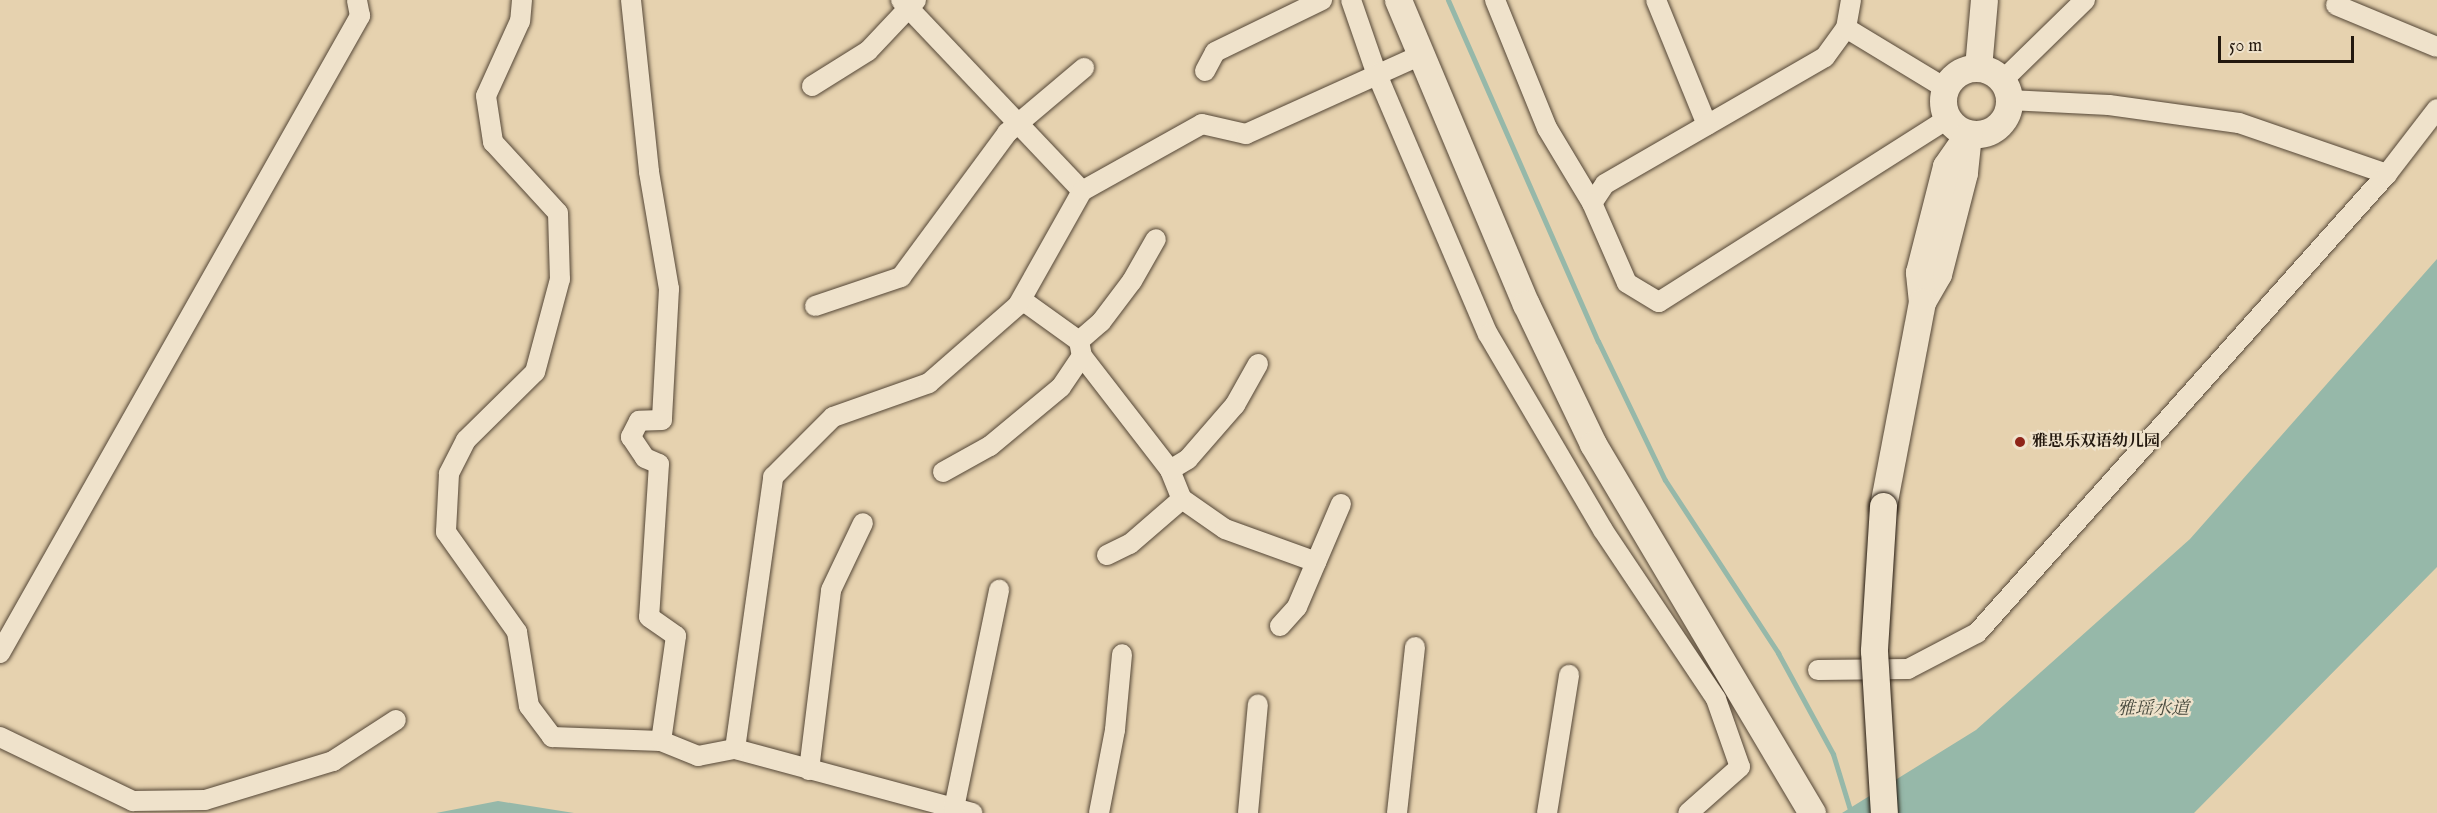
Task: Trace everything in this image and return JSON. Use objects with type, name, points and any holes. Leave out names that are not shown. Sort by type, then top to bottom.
[{"type":"street","points":[[0,652],[360,16],[357,0]]},
{"type":"street","points":[[522,0],[520,21],[486,96],[494,142],[558,213],[560,279],[535,372],[466,440],[449,474],[446,532],[517,632],[529,706],[552,737],[661,741],[698,756],[735,749],[964,811],[999,590]]},
{"type":"street","points":[[631,0],[649,172],[669,289],[662,420],[639,421],[631,437],[645,458],[659,464],[649,617],[676,636],[661,741]]},
{"type":"street","points":[[901,0],[1082,191]]},
{"type":"street","points":[[812,86],[868,51],[916,0]]},
{"type":"street","points":[[1205,71],[1215,52],[1322,0]]},
{"type":"street","points":[[1351,0],[1376,72],[1488,334],[1603,530],[1716,699],[1740,766],[1688,813]]},
{"type":"street","points":[[1398,0],[1526,304],[1593,444],[1812,813]]},
{"type":"street","points":[[1495,0],[1547,128],[1592,203],[1627,283],[1659,302],[1958,127],[1994,130],[2002,122],[2006,90],[2085,0]]},
{"type":"street","points":[[1656,0],[1707,125]]},
{"type":"street","points":[[1592,203],[1605,184],[1825,57],[1846,28],[1851,0]]},
{"type":"street","points":[[1978,68],[1984,0]]},
{"type":"street","points":[[2334,2],[2437,47]]},
{"type":"street","points":[[1846,28],[1945,88],[1958,127],[1919,272],[1922,302],[1882,506],[1874,651],[1884,813]]},
{"type":"street","points":[[735,749],[773,477],[833,417],[929,383],[1022,300],[1082,191],[1202,124],[1246,134],[1376,72],[1421,55]]},
{"type":"street","points":[[815,306],[901,277],[1007,133],[1084,68]]},
{"type":"street","points":[[1945,88],[1960,72],[1978,68]]},
{"type":"street","points":[[1978,68],[2006,90],[2239,123],[2387,174]]},
{"type":"street","points":[[1818,670],[1908,669],[1977,633],[2387,174],[2437,109]]},
{"type":"street","points":[[943,472],[990,446],[1052,394],[1080,349],[1125,289],[1156,239]]},
{"type":"street","points":[[1022,300],[1080,349],[1170,470],[1182,499],[1225,529],[1316,562]]},
{"type":"street","points":[[1170,470],[1188,459],[1235,405],[1258,364]]},
{"type":"street","points":[[1107,555],[1130,544],[1182,499]]},
{"type":"street","points":[[1280,626],[1297,607],[1341,504]]},
{"type":"street","points":[[809,770],[831,590],[863,523]]},
{"type":"street","points":[[1397,813],[1415,647]]},
{"type":"street","points":[[1099,813],[1115,730],[1122,654]]},
{"type":"street","points":[[1547,813],[1569,675]]},
{"type":"street","points":[[1248,813],[1257,704]]},
{"type":"street","points":[[0,737],[133,801],[205,800],[333,761],[396,720]]},
{"type":"water","name":"雅瑶水道","points":[[2437,259],[2437,567],[2194,813],[1842,813],[1976,730],[2190,539]]},
{"type":"water","points":[[498,801],[574,813],[436,813]]},
{"type":"waterway","points":[[1448,0],[1598,341],[1665,480],[1778,653],[1833,754],[1851,813]]},
{"type":"place","name":"雅思乐双语幼儿园","points":[[2020,442]]}]
